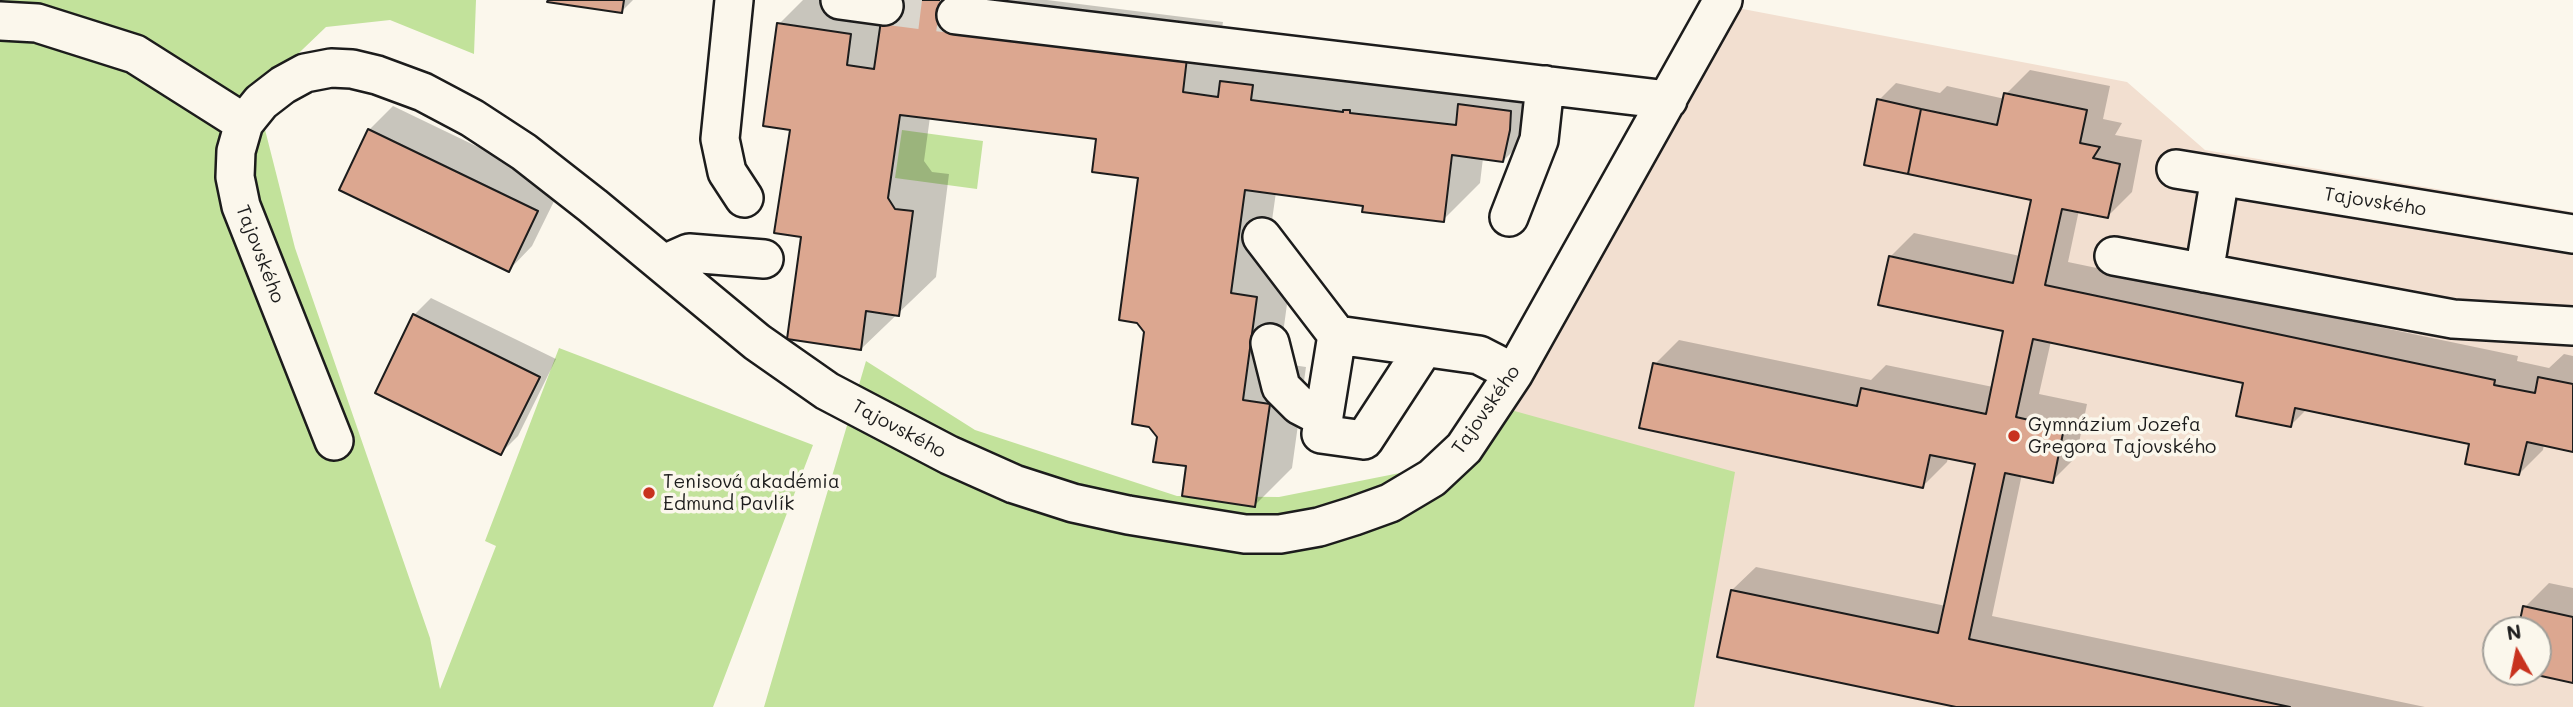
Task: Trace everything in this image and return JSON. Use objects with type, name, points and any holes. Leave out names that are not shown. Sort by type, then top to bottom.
[{"type":"lane","points":[[734,0],[720,139],[727,173],[744,198]]},
{"type":"lane","points":[[840,0],[884,6]]},
{"type":"lane","name":"Tajovského","points":[[334,441],[241,206],[235,177],[236,151],[244,123],[261,102],[304,73],[331,68],[352,69],[377,75],[423,92],[472,118],[524,152],[757,342],[827,391],[949,455],[1014,484],[1073,503],[1128,515],[1245,534],[1280,534],[1318,527],[1354,516],[1390,503],[1432,478],[1464,448],[1514,373],[1723,0]]},
{"type":"lane","points":[[956,15],[1668,100]]},
{"type":"lane","points":[[0,21],[37,23],[135,54],[244,123]]},
{"type":"lane","points":[[1509,217],[1539,140],[1545,85]]},
{"type":"lane","name":"Tajovského","points":[[2176,169],[2573,234]]},
{"type":"lane","points":[[2204,273],[2220,177]]},
{"type":"lane","points":[[1262,237],[1337,335],[1479,355],[1514,373]]},
{"type":"lane","points":[[664,264],[688,253],[764,259]]},
{"type":"lane","points":[[2114,256],[2454,319],[2573,326]]},
{"type":"lane","points":[[1337,335],[1321,434],[1364,440],[1424,348]]},
{"type":"lane","points":[[1270,343],[1281,387],[1299,405],[1324,418]]},
{"type":"shaded area","points":[[1706,2],[2127,82],[2205,150],[2573,212],[2573,707],[1694,707],[1500,407]]},
{"type":"green space","points":[[0,0],[476,0],[474,54],[390,20],[326,27],[256,94],[295,248],[430,638],[440,689],[496,546],[485,541],[559,348],[813,445],[713,707],[0,707]]},
{"type":"green space","points":[[902,130],[983,141],[977,189],[895,178]]},
{"type":"green space","points":[[866,361],[975,430],[1177,496],[1279,497],[1435,466],[1500,407],[1735,472],[1694,707],[764,707]]},
{"type":"building","points":[[624,0],[622,13],[547,2]]},
{"type":"building","points":[[884,0],[958,0],[1187,58],[1183,92],[1218,97],[1220,81],[1253,85],[1251,100],[1456,125],[1458,104],[1511,111],[1503,162],[1452,155],[1444,222],[1362,212],[1363,206],[1245,190],[1231,293],[1257,297],[1243,400],[1270,404],[1255,507],[1182,496],[1186,466],[1153,462],[1157,437],[1149,427],[1132,424],[1144,332],[1137,323],[1119,320],[1138,178],[1092,172],[1096,139],[900,115],[888,198],[895,209],[913,211],[899,316],[866,311],[861,350],[787,339],[801,237],[774,233],[790,130],[763,126],[777,23],[851,34],[847,65],[874,69]]},
{"type":"building","points":[[2004,93],[2087,110],[2080,143],[2100,147],[2093,158],[2120,164],[2108,218],[2062,209],[2045,285],[2495,380],[2494,385],[2535,393],[2538,377],[2573,384],[2573,452],[2527,442],[2519,475],[2465,464],[2469,444],[2295,408],[2291,427],[2236,416],[2243,383],[2033,339],[2016,417],[2064,428],[2053,483],[2005,473],[1969,639],[2290,707],[1956,707],[1717,657],[1731,590],[1938,633],[1975,464],[1930,455],[1923,488],[1639,428],[1653,363],[1857,406],[1861,388],[1986,414],[2003,331],[1878,305],[1889,256],[2013,283],[2031,200],[1908,174],[1921,109],[1997,125]]},
{"type":"building","points":[[1877,99],[1921,109],[1908,174],[1864,165]]},
{"type":"building","points":[[368,129],[538,211],[509,272],[339,190]]},
{"type":"building","points":[[413,314],[540,377],[501,455],[375,393]]},
{"type":"building","points":[[2523,606],[2573,617],[2573,683],[2552,678],[2552,616],[2521,616]]},
{"type":"tunnel","points":[[884,6],[956,15]]},
{"type":"place","name":"Gymnázium Jozefa Gregora Tajovského","points":[[2014,436]]},
{"type":"place","name":"Tenisová akadémia Edmund Pavlík","points":[[649,493]]}]
